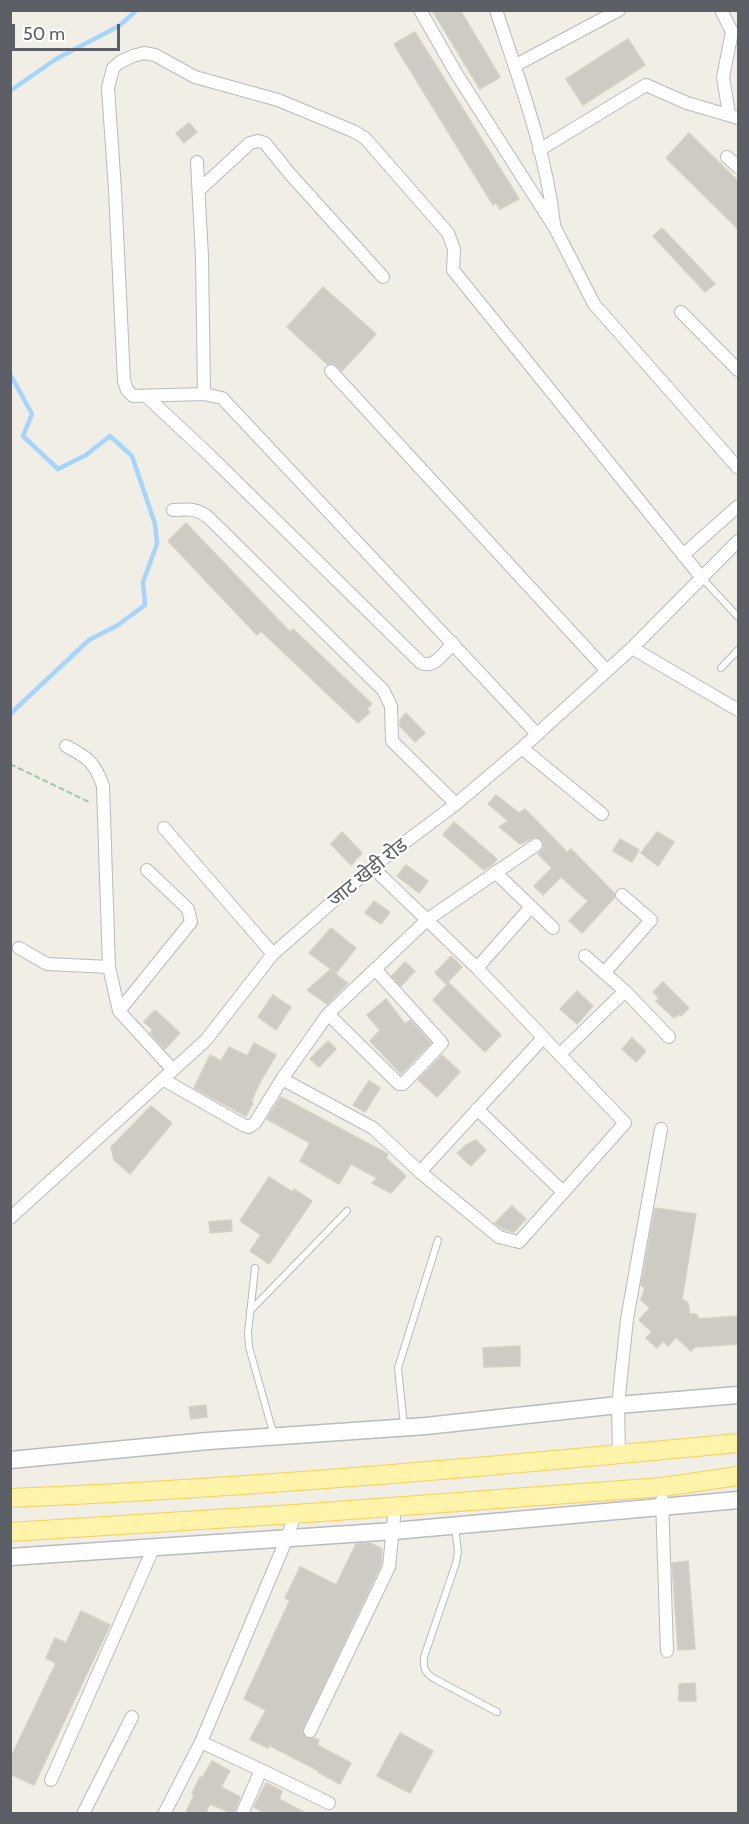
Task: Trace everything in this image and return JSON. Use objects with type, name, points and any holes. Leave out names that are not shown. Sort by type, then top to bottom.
[{"type":"main road","points":[[10,1497],[85,1495],[324,1479],[738,1443]]},
{"type":"main road","points":[[10,1532],[662,1487],[738,1476]]},
{"type":"street","points":[[420,10],[456,73],[555,228],[594,304],[738,468]]},
{"type":"street","points":[[496,10],[516,65],[550,189],[555,228]]},
{"type":"street","points":[[516,65],[619,10]]},
{"type":"street","points":[[721,10],[732,32],[723,76],[734,116]]},
{"type":"street","points":[[537,734],[222,398],[204,394],[134,396],[127,390],[124,381],[108,88],[113,68],[120,62],[144,53],[163,58],[195,77],[278,100],[365,138],[448,233],[454,249],[453,270],[702,578]]},
{"type":"street","points":[[539,150],[646,85],[687,103],[734,116]]},
{"type":"street","points":[[199,190],[250,143],[258,141],[265,143],[383,277]]},
{"type":"street","points":[[728,157],[738,167]]},
{"type":"street","points":[[197,162],[204,394]]},
{"type":"street","points":[[681,312],[738,370]]},
{"type":"street","points":[[331,371],[607,671]]},
{"type":"street","points":[[146,396],[421,663],[431,664],[453,643]]},
{"type":"street","points":[[683,555],[738,506]]},
{"type":"street","points":[[173,510],[192,509],[200,511],[209,518],[383,690],[391,706],[392,741],[456,804]]},
{"type":"street","name":"जाट खेड़ी रोड","points":[[10,1218],[206,1040],[273,954],[372,867],[456,804],[522,748],[632,648],[738,541]]},
{"type":"street","points":[[632,648],[738,710]]},
{"type":"street","points":[[66,746],[86,757],[99,772],[103,786],[109,967],[120,1011],[173,1070]]},
{"type":"street","points":[[522,748],[602,814]]},
{"type":"street","points":[[164,828],[273,954]]},
{"type":"street","points":[[164,1080],[249,1127],[255,1123],[282,1079],[328,1014],[428,919],[536,845]]},
{"type":"street","points":[[282,1079],[373,1128],[420,1172],[499,1237],[519,1242],[625,1123],[477,968],[372,867]]},
{"type":"street","points":[[120,1011],[191,922],[188,909],[147,870]]},
{"type":"street","points":[[495,872],[553,928]]},
{"type":"street","points":[[604,973],[651,920],[622,895]]},
{"type":"street","points":[[477,968],[531,907]]},
{"type":"street","points":[[19,948],[47,964],[109,967]]},
{"type":"street","points":[[585,956],[625,991],[669,1037]]},
{"type":"street","points":[[328,1014],[399,1084],[403,1084],[442,1043],[375,969]]},
{"type":"street","points":[[560,1054],[625,991]]},
{"type":"street","points":[[420,1172],[543,1038]]},
{"type":"street","points":[[477,1109],[563,1192]]},
{"type":"street","points":[[619,1455],[618,1405],[627,1319],[661,1129]]},
{"type":"street","points":[[10,1460],[274,1436],[404,1427],[738,1395]]},
{"type":"street","points":[[662,1487],[666,1651]]},
{"type":"street","points":[[10,1557],[394,1531],[738,1500]]},
{"type":"street","points":[[309,1731],[389,1567],[396,1506]]},
{"type":"street","points":[[164,1814],[201,1742],[295,1514]]},
{"type":"street","points":[[51,1780],[153,1549]]},
{"type":"street","points":[[82,1814],[132,1717]]},
{"type":"street","points":[[201,1742],[328,1803]]},
{"type":"street","points":[[242,1814],[261,1770]]},
{"type":"lane","points":[[702,578],[738,617]]},
{"type":"lane","points":[[721,668],[738,650]]},
{"type":"lane","points":[[250,1312],[347,1211]]},
{"type":"lane","points":[[404,1427],[398,1368],[438,1240]]},
{"type":"lane","points":[[255,1268],[248,1334],[249,1347],[274,1436]]},
{"type":"lane","points":[[455,1526],[456,1563],[423,1667],[426,1673],[435,1679],[497,1712]]},
{"type":"path","points":[[10,764],[102,808]]},
{"type":"building","points":[[432,10],[460,10],[500,77],[480,89]]},
{"type":"building","points":[[415,32],[519,199],[500,209],[496,203],[493,205],[394,44]]},
{"type":"building","points":[[628,39],[645,65],[583,105],[566,79]]},
{"type":"building","points":[[189,123],[197,132],[184,143],[176,133]]},
{"type":"building","points":[[689,133],[738,181],[738,229],[666,158]]},
{"type":"building","points":[[662,228],[715,284],[705,292],[653,236]]},
{"type":"building","points":[[323,287],[376,334],[342,371],[334,363],[327,364],[287,327]]},
{"type":"building","points":[[186,523],[290,632],[293,629],[372,704],[367,709],[370,712],[358,723],[261,631],[257,635],[168,541]]},
{"type":"building","points":[[406,713],[425,733],[415,742],[400,726],[400,720]]},
{"type":"building","points":[[496,795],[519,813],[525,809],[567,852],[571,849],[614,893],[614,898],[582,933],[569,921],[588,901],[561,877],[543,895],[534,886],[552,868],[538,854],[544,848],[543,841],[535,837],[520,844],[499,827],[508,821],[488,804]]},
{"type":"building","points":[[454,822],[497,859],[493,864],[484,870],[443,835]]},
{"type":"building","points":[[342,832],[362,853],[351,865],[331,844]]},
{"type":"building","points":[[657,832],[674,842],[658,866],[641,853]]},
{"type":"building","points":[[620,839],[639,850],[632,862],[613,851]]},
{"type":"building","points":[[406,865],[428,881],[419,893],[397,876]]},
{"type":"building","points":[[374,901],[390,912],[381,924],[365,913]]},
{"type":"building","points":[[331,928],[356,948],[336,973],[309,953]]},
{"type":"building","points":[[451,956],[462,967],[446,984],[435,973]]},
{"type":"building","points":[[405,962],[415,971],[401,986],[392,976]]},
{"type":"building","points":[[330,970],[348,983],[327,1004],[307,990]]},
{"type":"building","points":[[663,982],[689,1008],[681,1016],[679,1014],[674,1018],[656,1001],[659,998],[653,992]]},
{"type":"building","points":[[449,983],[501,1035],[485,1052],[433,1000]]},
{"type":"building","points":[[577,991],[593,1006],[577,1024],[560,1009]]},
{"type":"building","points":[[273,995],[291,1007],[276,1030],[258,1017]]},
{"type":"building","points":[[386,999],[405,1024],[410,1020],[431,1043],[401,1074],[370,1041],[380,1030],[367,1015]]},
{"type":"building","points":[[155,1010],[180,1033],[165,1049],[150,1033],[153,1030],[144,1022]]},
{"type":"building","points":[[632,1038],[646,1051],[636,1062],[622,1049]]},
{"type":"building","points":[[328,1041],[336,1049],[319,1067],[310,1059]]},
{"type":"building","points":[[254,1043],[276,1055],[261,1080],[246,1116],[194,1088],[210,1055],[221,1061],[229,1047],[247,1056]]},
{"type":"building","points":[[442,1055],[460,1072],[437,1097],[418,1080]]},
{"type":"building","points":[[369,1081],[380,1088],[365,1112],[353,1105]]},
{"type":"building","points":[[281,1097],[388,1154],[386,1158],[406,1176],[391,1193],[372,1183],[377,1178],[351,1164],[339,1184],[300,1161],[310,1143],[267,1119]]},
{"type":"building","points":[[151,1106],[172,1123],[130,1174],[114,1160],[111,1147]]},
{"type":"building","points":[[476,1140],[486,1150],[471,1166],[457,1153]]},
{"type":"building","points":[[269,1177],[292,1192],[294,1189],[312,1201],[269,1264],[250,1251],[261,1235],[240,1221]]},
{"type":"building","points":[[512,1206],[526,1219],[514,1232],[503,1229],[495,1223]]},
{"type":"building","points":[[655,1208],[696,1214],[682,1299],[688,1303],[690,1314],[696,1314],[699,1319],[738,1316],[738,1344],[695,1347],[691,1351],[676,1337],[668,1346],[663,1341],[657,1348],[646,1338],[652,1332],[639,1320],[650,1308],[641,1300],[645,1287],[641,1286]]},
{"type":"building","points":[[231,1220],[232,1231],[210,1233],[209,1222]]},
{"type":"building","points":[[520,1346],[520,1366],[484,1367],[483,1348]]},
{"type":"building","points":[[206,1405],[207,1417],[191,1419],[189,1407]]},
{"type":"building","points":[[370,1543],[382,1549],[381,1565],[302,1731],[306,1738],[319,1740],[317,1745],[351,1763],[340,1784],[269,1745],[268,1748],[250,1739],[266,1710],[244,1699],[290,1600],[285,1598],[300,1567],[336,1585],[356,1544]]},
{"type":"building","points":[[688,1561],[695,1649],[678,1650],[672,1563]]},
{"type":"building","points":[[81,1611],[110,1625],[34,1785],[10,1774],[10,1759],[56,1663],[46,1658],[55,1638],[66,1643]]},
{"type":"building","points":[[695,1683],[696,1701],[679,1701],[679,1684]]},
{"type":"building","points":[[400,1733],[433,1751],[410,1793],[377,1776]]},
{"type":"building","points":[[212,1761],[230,1771],[221,1787],[240,1797],[234,1814],[210,1804],[205,1814],[185,1814],[200,1777],[202,1778]]},
{"type":"building","points":[[266,1783],[282,1791],[279,1799],[307,1814],[266,1814],[254,1807]]},
{"type":"waterway","points":[[10,91],[56,59],[119,26],[137,10]]},
{"type":"waterway","points":[[10,374],[32,414],[23,436],[58,469],[86,455],[110,436],[132,456],[155,524],[157,544],[143,582],[145,605],[118,625],[89,640],[10,714]]}]
